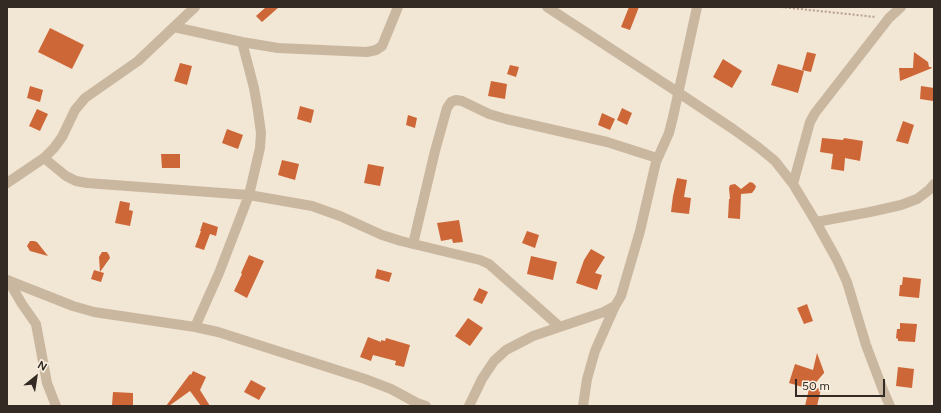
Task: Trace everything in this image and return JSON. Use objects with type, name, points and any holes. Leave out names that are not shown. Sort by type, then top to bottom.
[{"type":"street","points":[[7,183],[44,158],[54,148],[62,137],[75,110],[85,98],[138,61],[195,7]]},
{"type":"street","points":[[174,27],[242,42],[278,48],[368,52],[376,50],[382,46],[398,7]]},
{"type":"street","points":[[547,7],[679,92],[758,147],[775,161],[793,184],[837,260],[847,282],[866,345],[890,406]]},
{"type":"street","points":[[583,406],[587,379],[595,351],[621,296],[640,231],[657,158],[669,133],[697,7]]},
{"type":"street","points":[[793,184],[810,122],[815,113],[889,18],[901,7]]},
{"type":"street","points":[[195,327],[219,273],[249,195],[260,148],[261,133],[254,88],[242,42]]},
{"type":"street","points":[[413,244],[435,150],[447,108],[451,102],[456,100],[462,101],[489,114],[506,120],[607,142],[657,158]]},
{"type":"street","points":[[44,158],[66,176],[76,181],[249,195],[312,206],[340,216],[401,242],[480,260],[489,264],[560,327]]},
{"type":"street","points":[[816,222],[901,205],[917,199],[930,190],[934,184]]},
{"type":"street","points":[[7,280],[72,306],[94,312],[195,327],[218,332],[365,379],[392,389],[417,403],[426,406]]},
{"type":"street","points":[[7,280],[36,324],[47,383],[56,406]]},
{"type":"street","points":[[469,406],[482,379],[494,361],[506,350],[533,336],[604,312],[615,306]]},
{"type":"path","points":[[781,7],[889,18]]},
{"type":"building","points":[[266,7],[279,7],[262,22],[256,16]]},
{"type":"building","points":[[629,7],[639,7],[630,30],[621,27]]},
{"type":"building","points":[[50,28],[84,45],[72,69],[38,52]]},
{"type":"building","points":[[807,52],[816,54],[811,72],[802,70]]},
{"type":"building","points":[[914,52],[928,62],[929,67],[932,68],[900,81],[899,68],[913,68]]},
{"type":"building","points":[[723,59],[742,71],[732,88],[713,77]]},
{"type":"building","points":[[180,63],[192,66],[187,85],[174,81]]},
{"type":"building","points":[[778,64],[804,71],[798,93],[771,85]]},
{"type":"building","points":[[510,65],[519,67],[516,77],[507,74]]},
{"type":"building","points":[[491,81],[507,84],[505,99],[488,96]]},
{"type":"building","points":[[30,86],[43,90],[40,102],[27,98]]},
{"type":"building","points":[[921,86],[934,88],[933,101],[920,99]]},
{"type":"building","points":[[300,106],[314,110],[311,123],[297,119]]},
{"type":"building","points":[[622,108],[632,113],[627,125],[617,120]]},
{"type":"building","points":[[37,109],[48,114],[40,131],[29,126]]},
{"type":"building","points":[[602,113],[615,119],[610,130],[598,125]]},
{"type":"building","points":[[408,115],[417,118],[415,128],[406,125]]},
{"type":"building","points":[[903,121],[914,125],[908,144],[896,141]]},
{"type":"building","points":[[227,129],[243,135],[238,149],[222,143]]},
{"type":"building","points":[[822,138],[843,140],[844,138],[863,141],[860,161],[845,158],[844,171],[831,169],[833,154],[820,152]]},
{"type":"building","points":[[161,154],[180,154],[180,168],[162,168]]},
{"type":"building","points":[[282,160],[299,164],[295,180],[278,175]]},
{"type":"building","points":[[368,164],[384,167],[380,186],[364,183]]},
{"type":"building","points":[[677,178],[687,180],[684,197],[691,198],[689,214],[671,212]]},
{"type":"building","points":[[750,182],[756,186],[752,193],[741,194],[740,219],[728,218],[730,185],[735,184],[741,189]]},
{"type":"building","points":[[120,201],[130,203],[129,210],[133,211],[130,226],[115,223]]},
{"type":"building","points":[[459,220],[463,242],[453,243],[452,239],[441,241],[437,223]]},
{"type":"building","points":[[203,222],[218,227],[216,236],[210,234],[204,250],[195,247]]},
{"type":"building","points":[[527,231],[539,235],[535,248],[522,243]]},
{"type":"building","points":[[30,241],[37,242],[48,256],[30,251],[27,246]]},
{"type":"building","points":[[591,249],[605,257],[595,273],[602,275],[597,290],[576,283],[584,260]]},
{"type":"building","points":[[102,252],[107,252],[110,258],[100,272],[99,257]]},
{"type":"building","points":[[249,255],[264,261],[247,298],[234,291]]},
{"type":"building","points":[[531,256],[557,262],[553,280],[527,274]]},
{"type":"building","points":[[377,269],[392,273],[389,282],[375,278]]},
{"type":"building","points":[[94,270],[104,273],[101,282],[91,279]]},
{"type":"building","points":[[903,277],[921,279],[919,298],[899,296],[900,285],[902,285]]},
{"type":"building","points":[[479,288],[488,292],[482,304],[473,300]]},
{"type":"building","points":[[807,304],[813,321],[804,324],[797,308]]},
{"type":"building","points":[[468,318],[483,328],[470,346],[455,336]]},
{"type":"building","points":[[900,323],[917,324],[915,342],[898,341],[896,338],[897,329],[900,329]]},
{"type":"building","points":[[368,337],[381,342],[381,340],[385,341],[386,338],[410,345],[404,367],[395,365],[396,361],[373,355],[371,361],[360,357]]},
{"type":"building","points":[[817,353],[824,373],[812,387],[821,389],[817,406],[805,406],[809,389],[789,383],[795,364],[813,370]]},
{"type":"building","points":[[898,367],[914,369],[912,388],[896,386]]},
{"type":"building","points":[[193,371],[206,377],[200,390],[210,406],[201,406],[190,391],[169,406],[166,406],[190,374],[191,375]]},
{"type":"building","points":[[251,380],[266,388],[259,400],[244,392]]},
{"type":"building","points":[[113,392],[133,393],[133,406],[112,405]]}]
